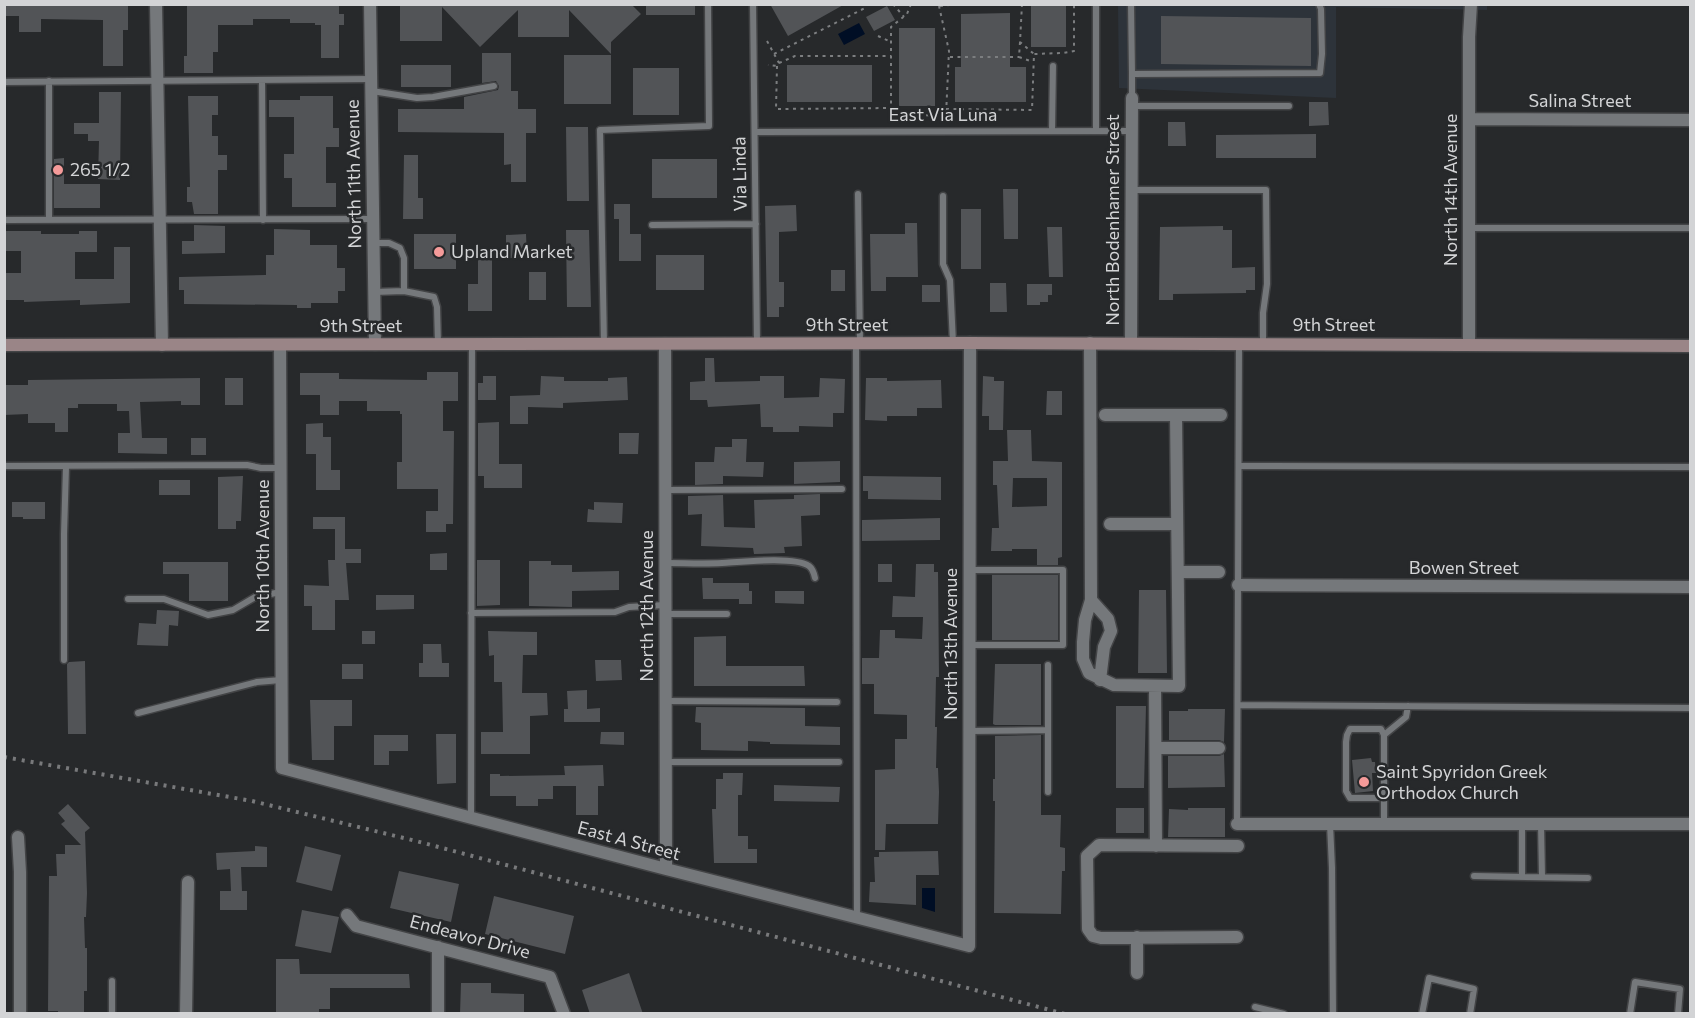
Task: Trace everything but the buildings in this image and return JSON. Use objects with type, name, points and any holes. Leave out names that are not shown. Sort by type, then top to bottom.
[{"type":"street","points":[[156,4],[162,345]]},
{"type":"street","name":"North 11th Avenue","points":[[370,4],[375,344]]},
{"type":"street","name":"North 14th Avenue","points":[[1469,344],[1469,37],[1471,4]]},
{"type":"street","name":"North Bodenhamer Street","points":[[1131,343],[1132,102]]},
{"type":"street","name":"Salina Street","points":[[1469,119],[1690,120]]},
{"type":"street","name":"North 13th Avenue","points":[[969,946],[970,343]]},
{"type":"street","points":[[1090,343],[1091,600],[1085,620],[1083,659],[1089,673],[1114,685],[1179,686],[1176,415]]},
{"type":"street","name":"9th Street","points":[[4,345],[1263,343],[1690,346]]},
{"type":"street","name":"North 12th Avenue","points":[[665,344],[666,869]]},
{"type":"street","name":"North 10th Avenue","points":[[280,345],[282,768]]},
{"type":"street","points":[[1105,415],[1221,415]]},
{"type":"street","points":[[1110,524],[1178,524]]},
{"type":"street","points":[[1178,572],[1219,573]]},
{"type":"street","name":"Bowen Street","points":[[1238,585],[1690,587]]},
{"type":"street","points":[[1091,600],[1108,619],[1111,631],[1104,647],[1100,680]]},
{"type":"street","points":[[1083,642],[1104,647]]},
{"type":"street","points":[[1155,686],[1156,846]]},
{"type":"street","points":[[1156,748],[1219,748]]},
{"type":"street","name":"East A Street","points":[[282,768],[969,946]]},
{"type":"street","points":[[1237,824],[1690,824]]},
{"type":"street","points":[[18,837],[21,872],[21,1014]]},
{"type":"street","points":[[1237,937],[1101,938],[1093,936],[1088,929],[1087,856],[1099,845],[1238,846]]},
{"type":"street","points":[[186,1014],[188,882]]},
{"type":"street","name":"Endeavor Drive","points":[[347,915],[356,926],[550,977],[564,1014]]},
{"type":"street","points":[[1137,938],[1137,973]]},
{"type":"street","points":[[438,947],[438,1014]]},
{"type":"lane","points":[[604,344],[600,130],[709,126],[708,4]]},
{"type":"lane","name":"Via Linda","points":[[753,4],[757,343]]},
{"type":"lane","points":[[1096,4],[1096,130]]},
{"type":"lane","points":[[1131,4],[1132,102],[1289,106]]},
{"type":"lane","points":[[1132,74],[1320,73],[1322,54],[1319,4]]},
{"type":"lane","points":[[1053,66],[1053,130]]},
{"type":"lane","points":[[262,80],[263,220]]},
{"type":"lane","points":[[4,82],[262,80],[371,85],[417,98],[494,86]]},
{"type":"lane","points":[[49,81],[49,220]]},
{"type":"lane","name":"East Via Luna","points":[[755,132],[1132,131]]},
{"type":"lane","points":[[1131,190],[1266,190],[1267,284],[1263,313],[1263,343]]},
{"type":"lane","points":[[857,918],[858,195]]},
{"type":"lane","points":[[943,196],[943,264],[950,280],[953,343]]},
{"type":"lane","points":[[4,220],[373,219]]},
{"type":"lane","points":[[652,225],[756,224]]},
{"type":"lane","points":[[1469,228],[1690,228]]},
{"type":"lane","points":[[373,243],[389,243],[400,248],[404,258],[404,291]]},
{"type":"lane","points":[[374,292],[404,291],[434,297],[437,307],[438,344]]},
{"type":"lane","points":[[1237,824],[1239,343]]},
{"type":"lane","points":[[471,818],[472,344]]},
{"type":"lane","points":[[4,466],[247,465],[281,468]]},
{"type":"lane","points":[[1239,465],[1690,467]]},
{"type":"lane","points":[[64,660],[66,467]]},
{"type":"lane","points":[[665,490],[842,489]]},
{"type":"lane","points":[[665,563],[794,562],[807,565],[813,570],[814,578]]},
{"type":"lane","points":[[969,570],[1063,570],[1064,645],[969,645]]},
{"type":"lane","points":[[128,599],[164,599],[208,615],[233,610],[255,597],[281,592]]},
{"type":"lane","points":[[471,613],[615,612],[629,607],[727,614]]},
{"type":"lane","points":[[1048,665],[1048,792]]},
{"type":"lane","points":[[138,713],[257,682],[281,680]]},
{"type":"lane","points":[[665,701],[837,702]]},
{"type":"lane","points":[[1238,705],[1690,708]]},
{"type":"lane","points":[[1384,735],[1406,717],[1408,706]]},
{"type":"lane","points":[[1383,798],[1350,798],[1346,791],[1346,742],[1350,729],[1381,729],[1384,735],[1384,824]]},
{"type":"lane","points":[[969,731],[1047,730]]},
{"type":"lane","points":[[666,762],[839,762]]},
{"type":"lane","points":[[1330,824],[1333,1014]]},
{"type":"lane","points":[[1522,824],[1522,876]]},
{"type":"lane","points":[[1541,824],[1542,876]]},
{"type":"lane","points":[[1474,876],[1588,878]]},
{"type":"lane","points":[[1422,1014],[1429,978],[1474,988],[1470,1014]]},
{"type":"lane","points":[[112,981],[112,1014]]},
{"type":"lane","points":[[1630,1014],[1635,982],[1680,989],[1678,1014]]},
{"type":"lane","points":[[1255,1007],[1284,1014]]},
{"type":"path","points":[[774,54],[865,8],[867,4]]},
{"type":"path","points":[[893,4],[904,17]]},
{"type":"path","points":[[910,4],[908,14],[891,27],[891,108],[897,114],[941,116],[946,115],[948,57],[938,5],[958,4]]},
{"type":"path","points":[[1019,57],[1022,4]]},
{"type":"path","points":[[1020,42],[1034,54],[1063,54],[1074,51],[1074,4]]},
{"type":"path","points":[[878,36],[891,42]]},
{"type":"path","points":[[767,41],[778,65],[776,110],[891,108]]},
{"type":"path","points":[[946,109],[1032,110],[1034,54]]},
{"type":"path","points":[[768,65],[778,65],[795,56],[891,56]]},
{"type":"path","points":[[948,57],[1019,57],[1034,62]]},
{"type":"shaded area","points":[[1487,4],[1487,10],[1336,7],[1336,98],[1119,88],[1118,5]]},
{"type":"water","points":[[859,23],[865,34],[844,45],[838,34]]},
{"type":"water","points":[[922,888],[935,888],[935,912],[922,908]]},
{"type":"railway","points":[[4,757],[252,801],[416,841],[1065,1014]]},
{"type":"place","name":"265 1/2","points":[[58,170]]},
{"type":"place","name":"Upland Market","points":[[439,252]]},
{"type":"place","name":"Saint Spyridon Greek Orthodox Church","points":[[1364,782]]}]
